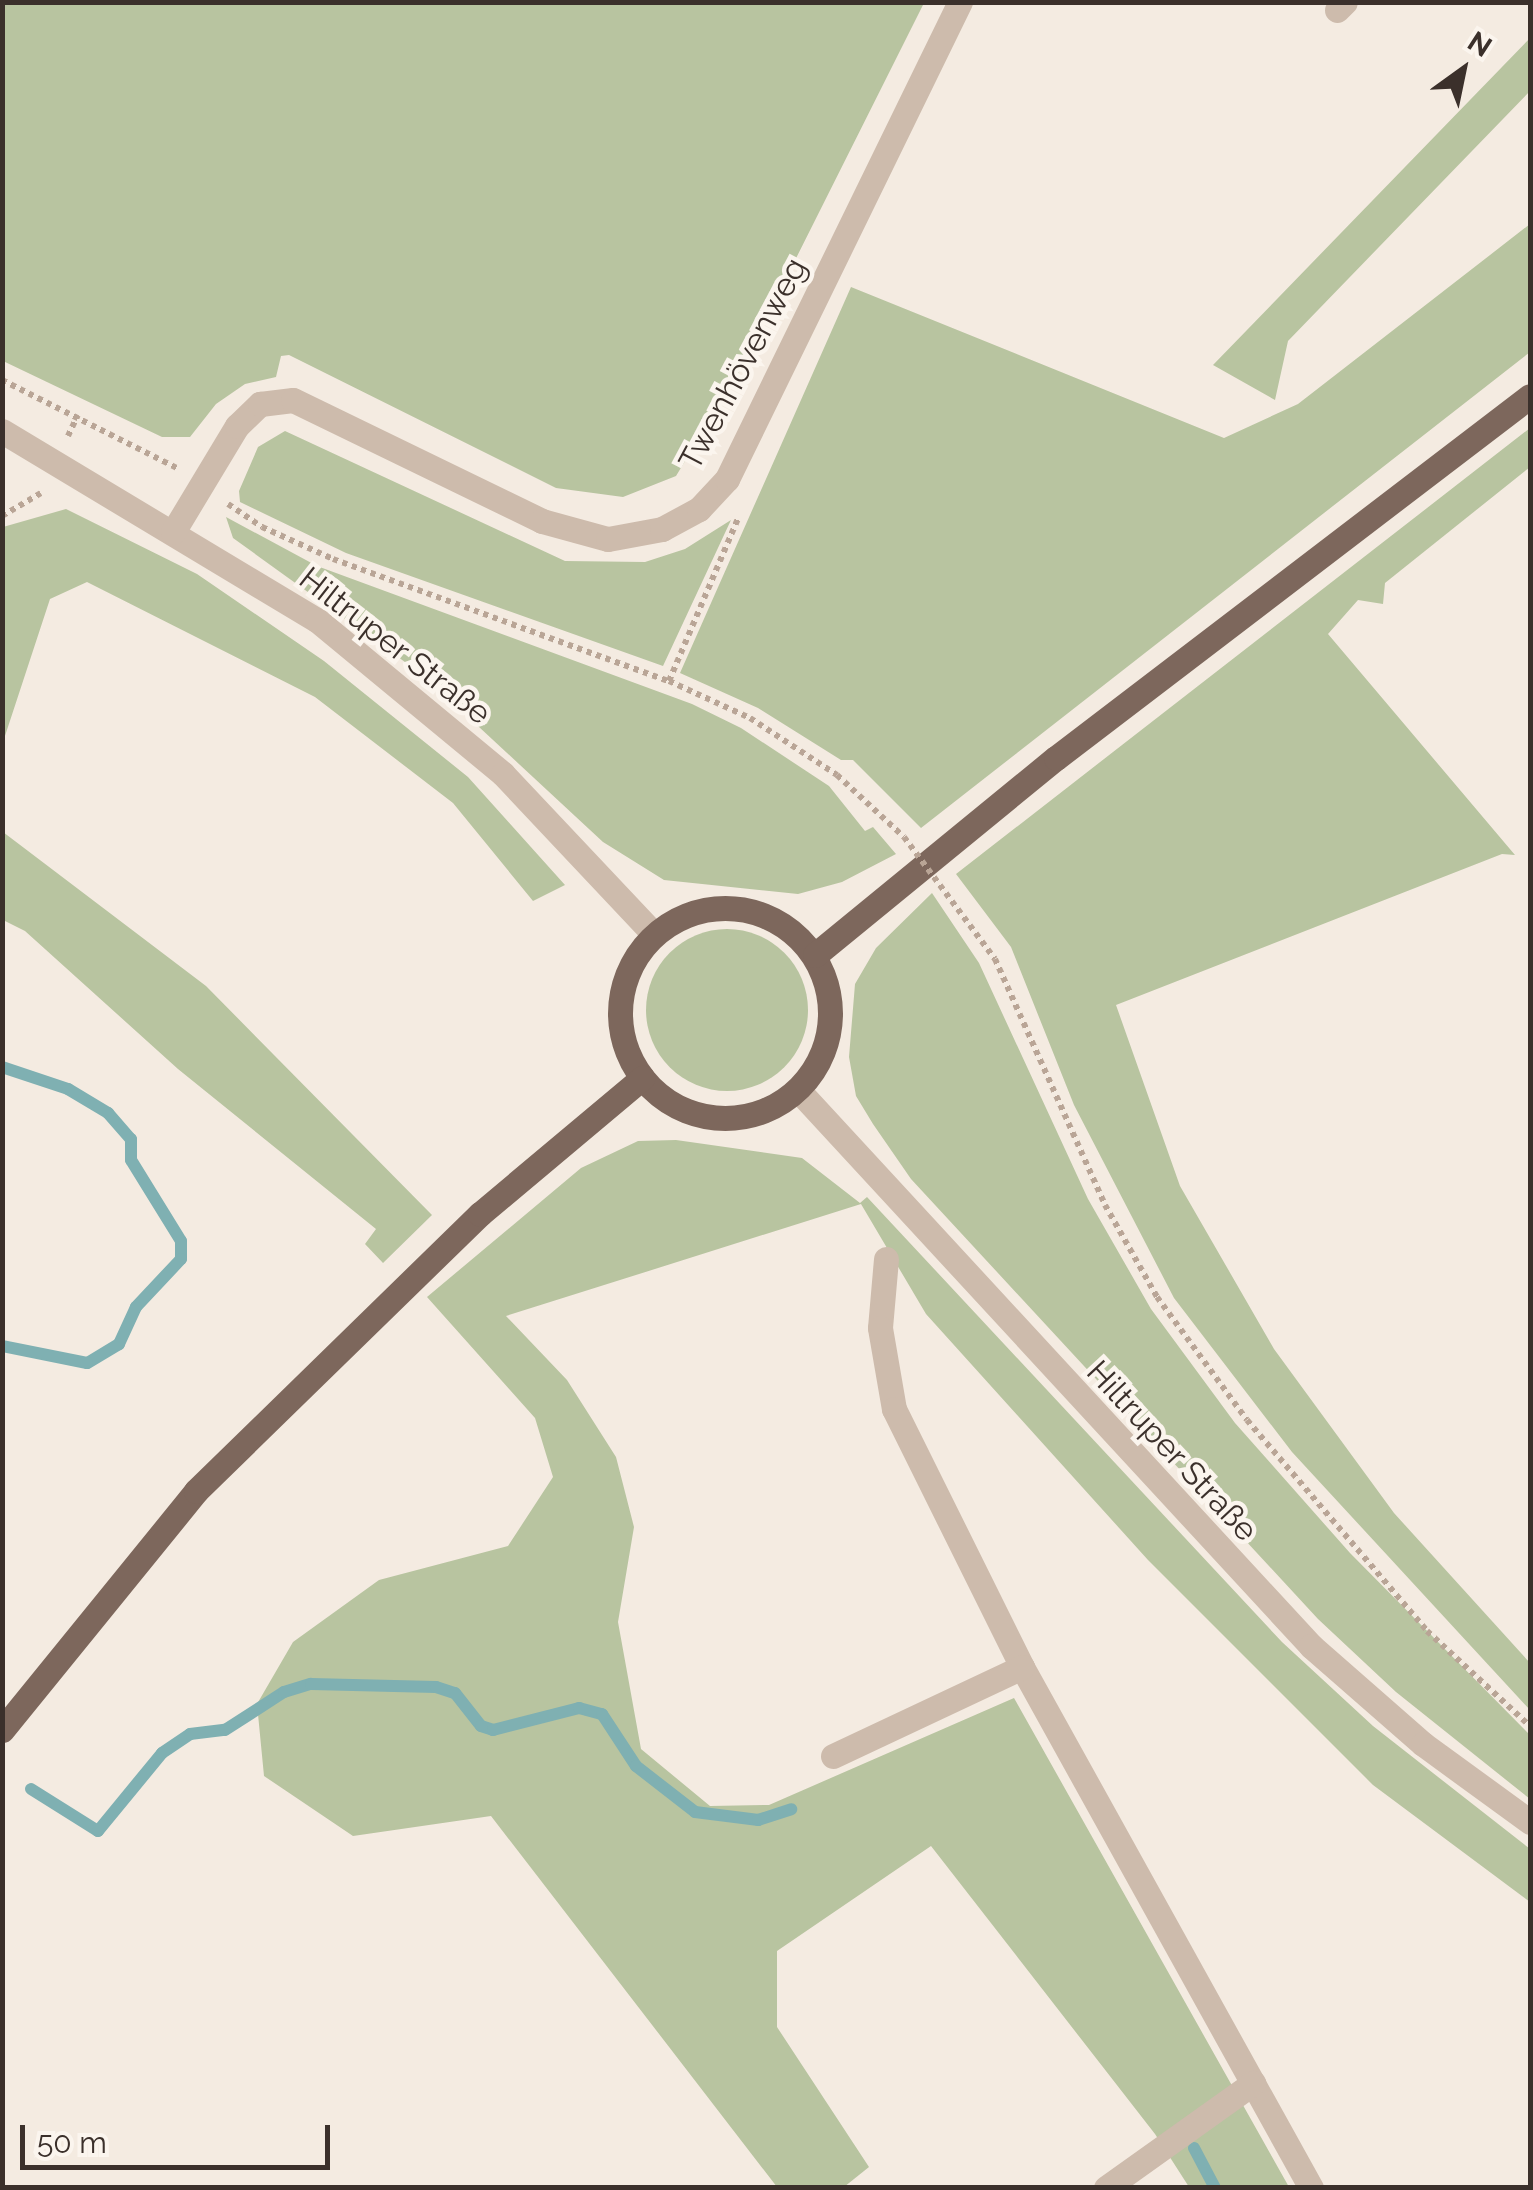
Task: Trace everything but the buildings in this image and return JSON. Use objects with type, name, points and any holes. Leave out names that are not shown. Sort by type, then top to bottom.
[{"type":"main road","points":[[814,955],[1056,758],[1530,396]]},
{"type":"main road","points":[[721,906],[758,911],[790,928],[814,955],[829,989],[831,1026],[820,1060],[798,1090],[766,1110],[723,1118],[692,1112],[642,1078],[625,1045],[619,1012],[630,966],[654,934],[685,914],[721,906]]},
{"type":"main road","points":[[2,1730],[196,1491],[480,1214],[642,1078]]},
{"type":"street","name":"Twenhövenweg","points":[[173,532],[236,426],[260,404],[293,400],[542,521],[608,539],[662,529],[698,509],[727,479],[960,2]]},
{"type":"street","name":"Hiltruper Straße","points":[[2,432],[317,620],[425,704],[504,774],[654,934]]},
{"type":"street","name":"Hiltruper Straße","points":[[798,1090],[1311,1646],[1424,1744],[1530,1822]]},
{"type":"street","points":[[886,1259],[880,1328],[894,1409],[1022,1667],[1310,2188]]},
{"type":"street","points":[[833,1756],[1022,1667]]},
{"type":"street","points":[[1106,2188],[1253,2083]]},
{"type":"path","points":[[2,380],[150,450],[262,527],[334,558],[670,681],[750,718],[837,774],[904,837],[995,959],[1105,1206],[1156,1297],[1247,1420],[1427,1631],[1530,1726]]},
{"type":"path","points":[[670,681],[741,511],[727,479]]},
{"type":"green space","points":[[2,3],[924,3],[738,374],[676,476],[623,497],[556,488],[289,355],[281,356],[276,377],[245,384],[216,404],[190,437],[162,437],[3,361]]},
{"type":"green space","points":[[1530,38],[1530,91],[1288,341],[1275,400],[1213,365]]},
{"type":"green space","points":[[1530,224],[1530,352],[921,828],[853,760],[841,760],[758,708],[680,673],[851,287],[1224,438],[1298,404]]},
{"type":"green space","points":[[1530,428],[1530,467],[1385,583],[1383,604],[1358,600],[1328,634],[1515,855],[1502,854],[1116,1005],[1180,1186],[1274,1349],[1394,1513],[1530,1663],[1530,1710],[1292,1452],[1174,1298],[1074,1105],[1011,947],[956,874]]},
{"type":"green space","points":[[285,431],[565,561],[645,562],[685,549],[731,520],[663,666],[346,553],[240,502],[239,491],[258,447]]},
{"type":"green space","points":[[66,509],[197,574],[324,661],[468,777],[565,885],[533,901],[453,803],[315,697],[87,582],[50,599],[3,742],[3,527]]},
{"type":"green space","points":[[226,517],[317,566],[692,704],[741,728],[829,786],[865,831],[873,827],[896,854],[842,882],[798,894],[664,880],[603,842],[423,675],[233,538]]},
{"type":"green space","points":[[3,832],[206,986],[432,1215],[383,1263],[365,1244],[376,1229],[178,1069],[25,931],[3,920]]},
{"type":"green space","points":[[932,893],[979,963],[1088,1199],[1151,1309],[1235,1423],[1350,1553],[1530,1735],[1530,1799],[1396,1692],[1318,1619],[911,1179],[873,1124],[856,1096],[849,1057],[855,984],[876,948]]},
{"type":"green space","points":[[727,929],[758,935],[784,953],[802,979],[808,1010],[802,1041],[784,1067],[758,1085],[727,1091],[696,1085],[670,1067],[652,1041],[646,1010],[652,979],[670,953],[696,935]]},
{"type":"green space","points":[[676,1140],[802,1158],[860,1203],[867,1197],[1282,1642],[1373,1726],[1530,1849],[1530,1902],[1373,1785],[1148,1560],[926,1314],[861,1204],[506,1316],[567,1380],[616,1457],[634,1527],[618,1622],[641,1749],[710,1806],[769,1805],[1014,1698],[1289,2187],[1189,2187],[1155,2134],[931,1846],[777,1951],[777,2027],[869,2167],[844,2187],[777,2187],[491,1816],[353,1836],[264,1776],[257,1704],[293,1642],[379,1580],[508,1546],[553,1477],[535,1418],[427,1297],[581,1168],[638,1141]]},
{"type":"waterway","points":[[2,1067],[68,1089],[108,1113],[131,1139],[131,1160],[181,1241],[181,1259],[136,1307],[119,1344],[87,1363],[2,1346]]},
{"type":"waterway","points":[[31,1789],[98,1831],[162,1753],[190,1734],[225,1730],[284,1692],[311,1684],[436,1687],[455,1693],[481,1726],[493,1730],[579,1708],[602,1714],[636,1766],[695,1812],[758,1820],[791,1809]]},
{"type":"waterway","points":[[1194,2148],[1215,2188]]}]
